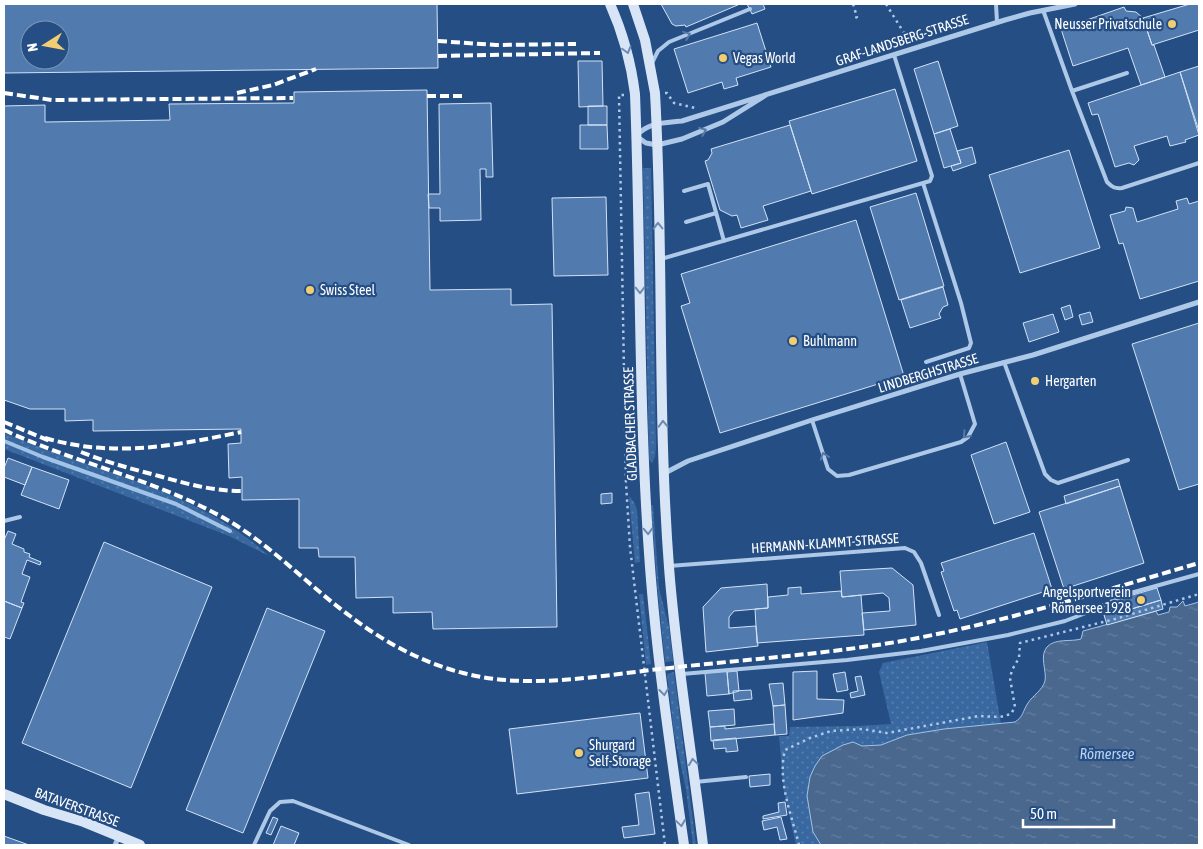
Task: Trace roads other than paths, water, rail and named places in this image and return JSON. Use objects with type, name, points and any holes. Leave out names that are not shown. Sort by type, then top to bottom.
[{"type":"main road","name":"GLADBACHER STRASSE","points":[[610,4],[620,27],[629,58],[635,94],[645,482],[650,567],[655,621],[684,845]]},
{"type":"main road","points":[[633,4],[645,40],[650,65],[656,124],[669,566],[703,845]]},
{"type":"main road","points":[[645,482],[665,472]]},
{"type":"main road","name":"BATAVERSTRASSE","points":[[4,794],[44,810],[84,822],[117,841],[140,845]]},
{"type":"street","name":"GRAF-LANDSBERG-STRASSE","points":[[636,136],[644,128],[656,124],[682,121],[998,22],[1074,4]]},
{"type":"street","name":"GRAF-LANDSBERG-STRASSE","points":[[657,145],[682,139],[724,122],[766,95]]},
{"type":"street","points":[[636,136],[646,143],[657,145]]},
{"type":"street","name":"LINDBERGHSTRASSE","points":[[665,472],[688,461],[812,420],[1199,302]]},
{"type":"lane","points":[[996,4],[998,22]]},
{"type":"lane","points":[[650,65],[658,51],[669,42],[750,9]]},
{"type":"lane","points":[[1043,10],[1107,182],[1111,186],[1116,189],[1122,188],[1199,163]]},
{"type":"lane","points":[[659,260],[930,181],[932,176],[894,55]]},
{"type":"lane","points":[[1072,91],[1127,73]]},
{"type":"lane","points":[[923,183],[961,303],[971,343],[969,348],[926,362]]},
{"type":"lane","points":[[684,191],[708,184],[724,241]]},
{"type":"lane","points":[[686,222],[716,213]]},
{"type":"lane","points":[[1004,362],[1045,474],[1051,480],[1058,483],[1128,460]]},
{"type":"lane","points":[[812,420],[828,469],[837,476],[849,476],[961,442],[968,437],[975,424],[960,374]]},
{"type":"lane","points":[[4,521],[20,517]]},
{"type":"lane","name":"HERMANN-KLAMMT-STRASSE","points":[[669,566],[905,548],[914,552],[921,563],[939,615]]},
{"type":"lane","points":[[681,674],[921,651],[1008,635],[1065,621],[1127,594],[1199,574]]},
{"type":"lane","points":[[695,782],[746,777]]},
{"type":"lane","points":[[254,845],[270,811],[280,802],[293,801],[409,845]]},
{"type":"water","name":"Römersee","points":[[1183,601],[1185,606],[1199,602],[1199,845],[821,845],[813,832],[807,796],[810,777],[822,756],[853,742],[862,746],[881,745],[907,735],[944,729],[1015,722],[1020,718],[1028,703],[1044,684],[1043,659],[1045,651],[1050,644],[1059,641],[1081,639],[1083,631],[1156,611],[1158,615],[1169,612],[1170,607],[1177,607]]},
{"type":"waterway","points":[[4,441],[43,457],[176,504],[230,531]]},
{"type":"railway","points":[[438,41],[496,45],[576,44]]},
{"type":"railway","points":[[438,56],[600,53]]},
{"type":"railway","points":[[237,93],[273,85],[316,69]]},
{"type":"railway","points":[[4,93],[52,100],[293,98]]},
{"type":"railway","points":[[427,96],[465,96]]},
{"type":"railway","points":[[4,422],[50,441]]},
{"type":"railway","points":[[4,430],[60,453],[175,494],[229,521],[261,543],[362,625],[418,657],[463,673],[512,681],[587,678],[867,647],[934,635],[1011,617],[1199,563]]},
{"type":"railway","points":[[45,438],[70,444],[119,449],[192,442],[241,432]]},
{"type":"railway","points":[[81,452],[119,465],[190,484],[221,490],[242,491]]},
{"type":"place","name":"Neusser Privatschule","points":[[1172,24]]},
{"type":"place","name":"Vegas World","points":[[723,58]]},
{"type":"place","name":"Swiss Steel","points":[[310,290]]},
{"type":"place","name":"Buhlmann","points":[[793,341]]},
{"type":"place","name":"Hergarten","points":[[1035,381]]},
{"type":"place","name":"Angelsportverein Römersee 1928","points":[[1141,600]]},
{"type":"place","name":"Shurgard Self-Storage","points":[[579,753]]}]
